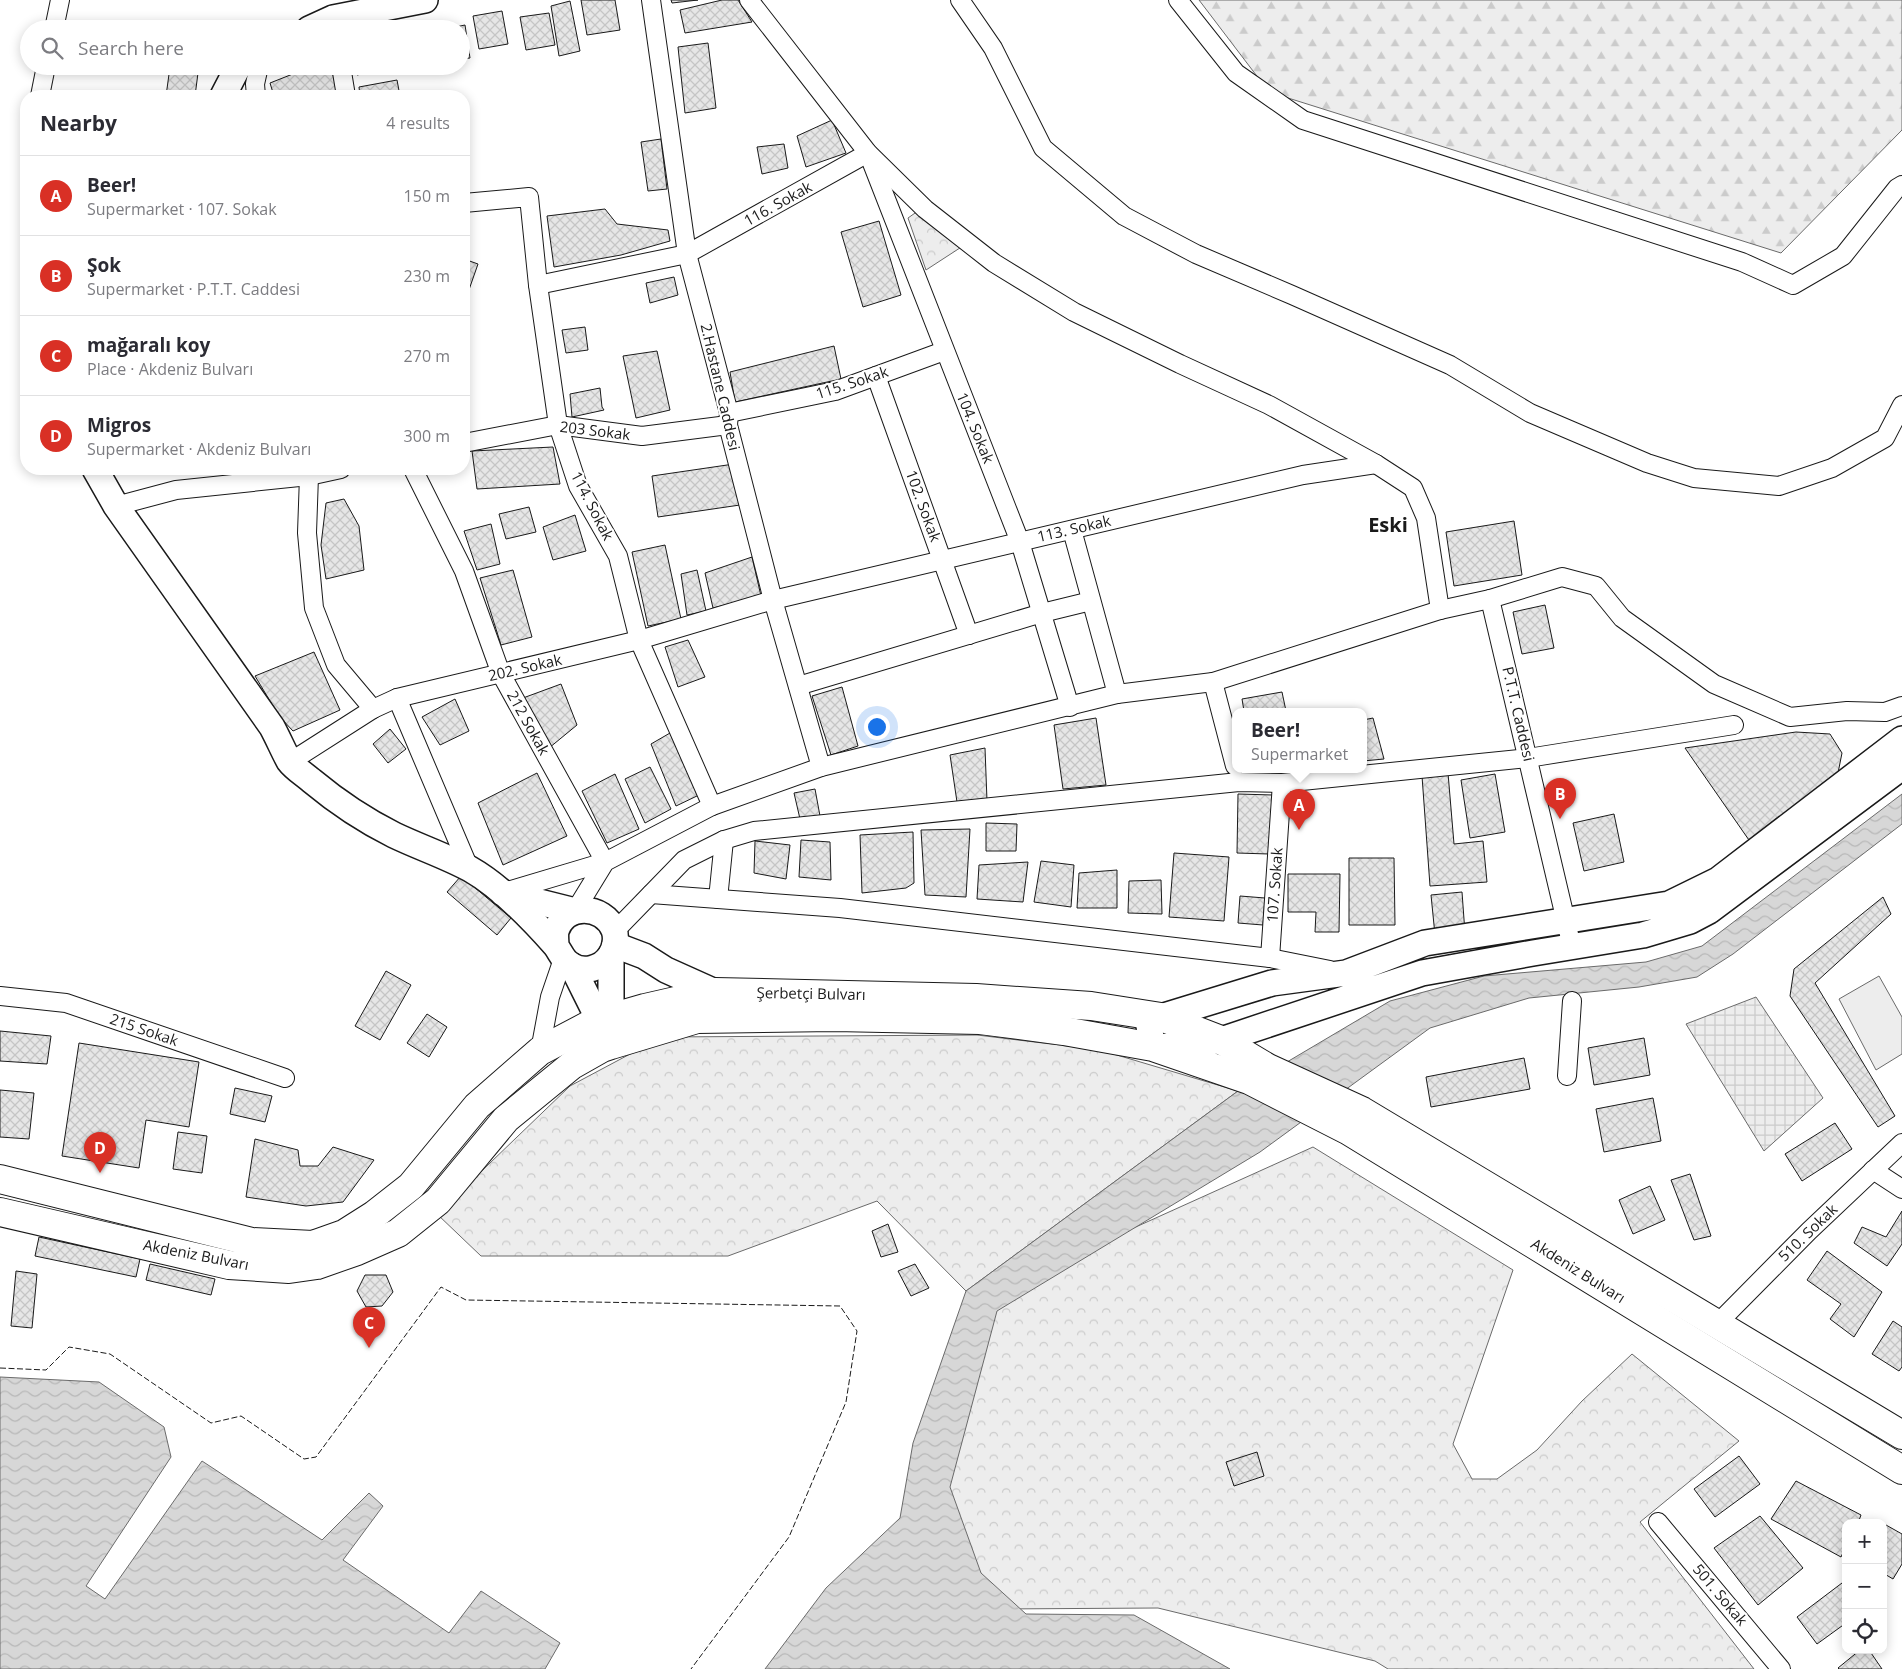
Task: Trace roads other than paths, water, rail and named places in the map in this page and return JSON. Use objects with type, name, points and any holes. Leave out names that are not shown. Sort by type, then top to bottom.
[{"type":"highway","name":"Şerbetçi Bulvarı","points":[[411,1186],[477,1106],[540,1051],[607,1028],[645,1008],[715,992],[976,998],[1091,1006],[1161,1017],[1221,1040],[1258,1074]]},
{"type":"highway","name":"Şerbetçi Bulvarı","points":[[607,1028],[697,1020],[836,1017],[980,1020],[1064,1031],[1152,1047],[1258,1074]]},
{"type":"highway","name":"Şerbetçi Bulvarı","points":[[438,1201],[506,1119],[572,1065],[602,1048],[607,1028]]},
{"type":"highway","name":"Akdeniz Bulvarı","points":[[1258,1074],[1355,1121],[1716,1324],[1902,1435]]},
{"type":"highway","name":"Akdeniz Bulvarı","points":[[1355,1121],[1902,1470]]},
{"type":"highway","name":"Akdeniz Bulvarı","points":[[0,1179],[252,1242],[313,1245],[344,1234],[374,1215],[411,1186]]},
{"type":"highway","name":"Akdeniz Bulvarı","points":[[0,1212],[229,1265],[289,1269],[317,1265],[374,1244],[398,1233],[438,1201]]},
{"type":"street","points":[[56,20],[60,0]]},
{"type":"street","points":[[346,20],[425,0]]},
{"type":"street","name":"2.Hastane Caddesi","points":[[651,0],[688,254],[773,600],[821,768]]},
{"type":"street","points":[[749,0],[868,153],[925,209],[994,263],[1074,312],[1269,405],[1376,464],[1413,488],[1426,518],[1440,610]]},
{"type":"street","points":[[960,0],[994,48],[1043,148],[1124,216],[1196,254],[1450,366],[1539,417],[1647,462],[1694,478],[1779,486],[1832,468],[1885,438],[1902,405]]},
{"type":"street","points":[[1178,0],[1236,73],[1303,120],[1742,262],[1793,284],[1843,256],[1902,185]]},
{"type":"street","points":[[41,90],[44,75]]},
{"type":"street","points":[[226,90],[234,75]]},
{"type":"street","points":[[256,90],[257,75]]},
{"type":"street","points":[[342,75],[345,90]]},
{"type":"street","name":"116. Sokak","points":[[538,285],[688,254],[868,153]]},
{"type":"street","name":"104. Sokak","points":[[868,153],[1020,542],[1070,707]]},
{"type":"street","name":"114. Sokak","points":[[470,203],[530,197],[538,285],[558,425],[578,486],[618,556],[639,640],[712,806]]},
{"type":"street","name":"115. Sokak","points":[[728,419],[836,391],[944,351]]},
{"type":"street","name":"102. Sokak","points":[[876,376],[969,635]]},
{"type":"street","name":"203 Sokak","points":[[470,442],[558,425],[642,436],[728,419]]},
{"type":"street","name":"113. Sokak","points":[[773,600],[1303,475],[1376,464]]},
{"type":"street","points":[[98,475],[116,506],[272,727],[290,762],[331,797],[392,834],[470,870],[503,893],[564,957],[607,1028]]},
{"type":"street","points":[[116,506],[176,490],[286,475]]},
{"type":"street","points":[[308,475],[306,533],[314,608],[336,665],[373,708]]},
{"type":"street","name":"212 Sokak","points":[[416,475],[464,571],[501,674],[605,862]]},
{"type":"street","points":[[1072,530],[1117,694]]},
{"type":"street","points":[[503,893],[605,862],[712,806],[821,768],[1117,694],[1213,682],[1440,610],[1490,599],[1562,578],[1596,586],[1622,618],[1714,684],[1790,717],[1846,712],[1885,712],[1902,706]]},
{"type":"street","name":"P.T.T. Caddesi","points":[[1490,599],[1572,947]]},
{"type":"street","name":"202. Sokak","points":[[290,762],[373,708],[397,698],[639,640],[773,600]]},
{"type":"street","points":[[798,686],[1042,613],[1092,601]]},
{"type":"street","points":[[1213,682],[1232,753]]},
{"type":"street","points":[[397,698],[470,870]]},
{"type":"street","points":[[1242,773],[1282,782],[1528,758],[1734,725]]},
{"type":"street","points":[[1902,739],[1718,880],[1669,904],[1425,943],[1346,973],[1272,983],[1161,1017],[1149,1026],[1152,1047],[1196,1045],[1221,1040],[1422,973],[1643,936],[1690,921],[1709,911],[1902,768]]},
{"type":"street","points":[[564,957],[582,969],[594,968],[604,964],[614,944],[650,894],[684,860],[724,840],[754,831],[1232,773]]},
{"type":"street","name":"107. Sokak","points":[[1270,958],[1282,782]]},
{"type":"street","points":[[718,898],[724,840]]},
{"type":"street","points":[[540,1051],[550,997],[564,957],[556,932],[563,919],[575,911],[605,862]]},
{"type":"street","points":[[503,893],[575,911],[592,910],[606,917],[614,944],[607,1028]]},
{"type":"street","points":[[650,894],[840,908],[1270,958],[1346,973]]},
{"type":"street","points":[[614,944],[644,956],[666,970],[715,992]]},
{"type":"street","name":"215 Sokak","points":[[0,996],[66,1003],[284,1078]]},
{"type":"street","points":[[1567,1076],[1572,1001]]},
{"type":"street","name":"510. Sokak","points":[[1716,1324],[1902,1144]]},
{"type":"street","points":[[1873,1170],[1902,1189]]},
{"type":"street","name":"501. Sokak","points":[[1658,1522],[1781,1669]]},
{"type":"water","points":[[1902,794],[1902,824],[1733,954],[1697,977],[1639,987],[1529,998],[1430,1028],[1260,1152],[997,1311],[950,1487],[981,1573],[1026,1614],[1134,1615],[1230,1669],[765,1669],[826,1588],[900,1518],[913,1443],[966,1291],[1238,1091],[1390,1001],[1484,976],[1646,962],[1702,946]]},
{"type":"water","points":[[0,1377],[99,1382],[164,1427],[171,1457],[86,1586],[105,1599],[202,1461],[322,1540],[369,1493],[383,1506],[343,1560],[449,1633],[481,1591],[560,1643],[545,1669],[0,1669]]},
{"type":"place","name":"Şok","points":[[1560,819]]},
{"type":"place","name":"Beer!","points":[[1299,830]]},
{"type":"place","name":"Migros","points":[[100,1173]]},
{"type":"place","name":"mağaralı koy","points":[[369,1348]]},
{"type":"district","name":"Eski","points":[[1388,525]]}]
